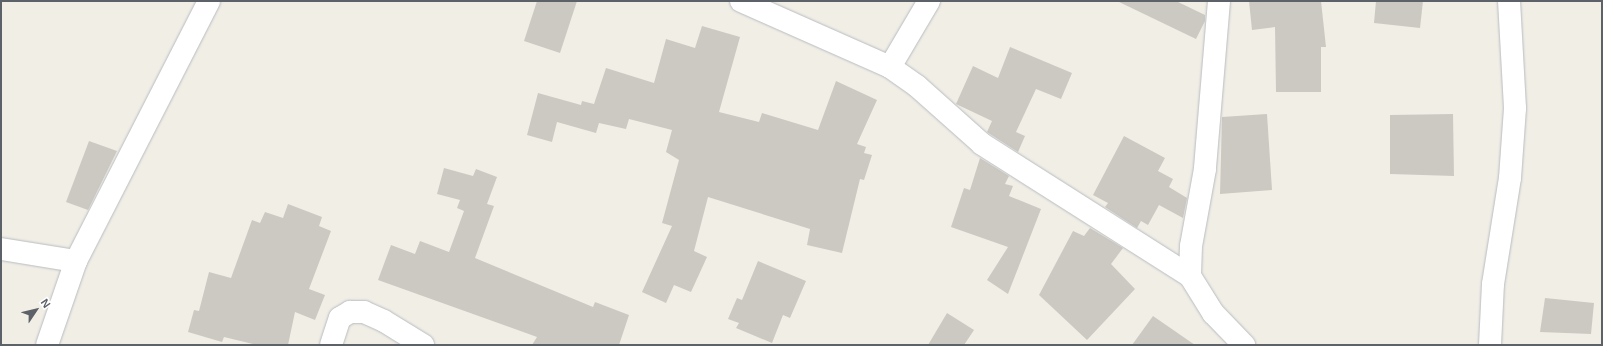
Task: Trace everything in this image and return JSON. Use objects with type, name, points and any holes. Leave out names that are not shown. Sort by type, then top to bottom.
[{"type":"street","points":[[47,345],[76,261],[209,1]]},
{"type":"street","points":[[741,1],[890,67],[982,144],[1190,276],[1213,313],[1244,345]]},
{"type":"street","points":[[890,67],[929,1]]},
{"type":"street","points":[[1190,276],[1191,246],[1205,169],[1219,1]]},
{"type":"street","points":[[1490,345],[1493,284],[1510,178],[1515,108],[1509,1]]},
{"type":"street","points":[[1,249],[76,261]]},
{"type":"street","points":[[331,345],[340,318],[350,312],[364,312],[423,345]]},
{"type":"building","points":[[537,1],[577,1],[560,53],[524,41]]},
{"type":"building","points":[[1117,1],[1176,1],[1205,15],[1205,21],[1196,39]]},
{"type":"building","points":[[1249,1],[1321,1],[1326,47],[1321,47],[1321,92],[1276,92],[1275,27],[1252,30]]},
{"type":"building","points":[[1376,1],[1423,1],[1420,28],[1374,23]]},
{"type":"building","points":[[702,26],[740,37],[719,112],[759,122],[762,113],[818,130],[836,81],[877,100],[857,144],[866,147],[864,153],[872,155],[864,180],[860,179],[842,253],[807,245],[810,229],[708,197],[694,251],[707,257],[691,292],[674,285],[666,303],[642,292],[672,226],[662,223],[679,160],[666,152],[672,130],[629,119],[626,129],[599,123],[596,133],[557,122],[552,142],[527,135],[538,93],[581,105],[582,101],[594,104],[606,68],[654,83],[666,39],[695,48]]},
{"type":"building","points":[[1010,47],[1072,73],[1061,99],[1036,89],[1016,132],[1025,136],[1018,152],[987,132],[992,121],[956,104],[973,66],[998,78]]},
{"type":"building","points":[[1267,114],[1272,190],[1220,194],[1222,117]]},
{"type":"building","points":[[1453,114],[1454,176],[1390,174],[1390,115]]},
{"type":"building","points":[[1124,136],[1165,158],[1158,171],[1173,179],[1169,187],[1187,198],[1183,218],[1159,205],[1148,225],[1141,221],[1137,228],[1105,207],[1108,203],[1093,195]]},
{"type":"building","points":[[89,141],[117,151],[88,210],[66,202]]},
{"type":"building","points":[[980,158],[1009,176],[1005,184],[1013,186],[1009,196],[1041,209],[1008,294],[987,280],[1008,247],[951,227],[964,188],[970,190]]},
{"type":"building","points":[[444,168],[473,176],[476,169],[497,177],[487,204],[494,206],[475,258],[593,307],[595,302],[629,315],[619,345],[532,345],[537,337],[378,280],[391,245],[415,254],[420,241],[449,252],[464,211],[457,208],[460,200],[437,194]]},
{"type":"building","points":[[288,204],[322,217],[319,226],[331,231],[309,289],[325,295],[315,320],[295,312],[288,345],[257,345],[224,337],[222,342],[188,332],[194,310],[199,311],[209,272],[231,278],[252,220],[260,223],[265,212],[283,218]]},
{"type":"building","points":[[1090,228],[1123,248],[1111,264],[1135,289],[1087,340],[1039,295],[1073,231],[1084,236]]},
{"type":"building","points":[[758,261],[806,281],[790,318],[783,315],[772,343],[736,328],[739,323],[728,319],[737,298],[742,300]]},
{"type":"building","points":[[1545,298],[1594,303],[1591,334],[1540,332]]},
{"type":"building","points":[[947,313],[974,330],[964,345],[928,345]]},
{"type":"building","points":[[1153,316],[1195,345],[1132,345]]}]
